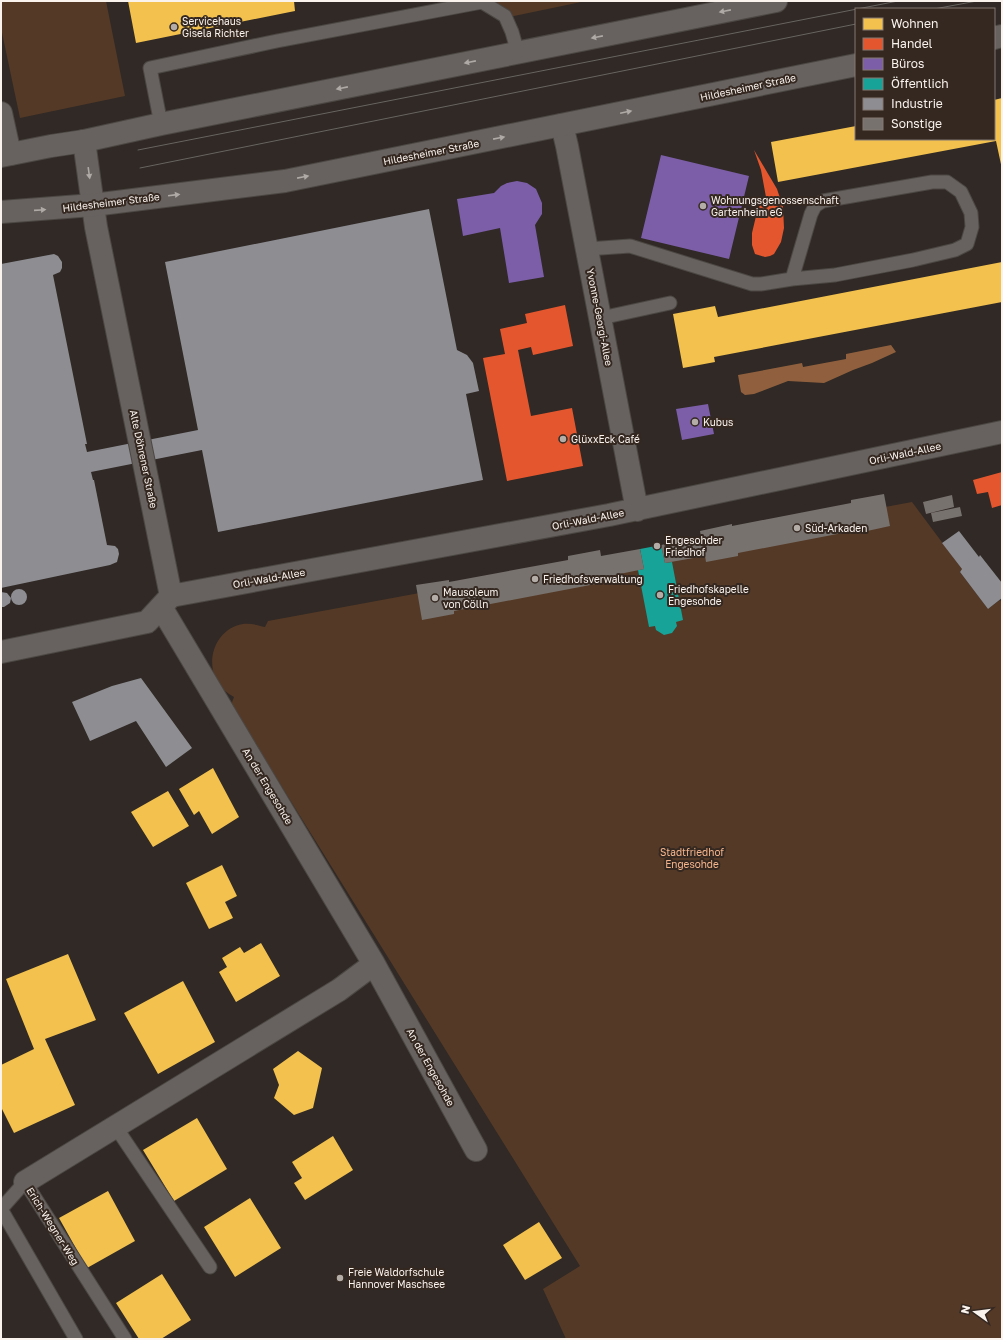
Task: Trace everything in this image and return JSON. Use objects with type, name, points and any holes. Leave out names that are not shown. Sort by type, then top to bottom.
[{"type":"street","points":[[1,112],[5,155],[84,141],[161,124],[776,1]]},
{"type":"street","name":"Hildesheimer Straße","points":[[1,212],[93,205],[285,181],[855,65]]},
{"type":"street","name":"Yvonne-Georgi-Allee","points":[[562,125],[568,146],[637,510]]},
{"type":"street","name":"Alte Döhrener Straße","points":[[84,141],[98,235],[166,602]]},
{"type":"street","name":"Orli-Wald-Allee","points":[[166,602],[637,510],[1002,432]]},
{"type":"street","points":[[1,652],[147,622],[166,602]]},
{"type":"street","name":"An der Engesohde","points":[[166,602],[374,964],[476,1150]]},
{"type":"street","name":"Erich-Wegner-Weg","points":[[25,1182],[339,990],[374,964]]},
{"type":"lane","points":[[161,124],[150,68],[277,41],[482,2],[505,16],[512,32],[518,53]]},
{"type":"lane","points":[[587,249],[630,246],[752,284],[761,284],[792,279],[835,275],[913,260],[955,250],[967,244],[972,227],[971,213],[961,192],[947,182],[932,182],[823,201],[815,206],[811,214],[792,279]]},
{"type":"lane","points":[[600,318],[670,303]]},
{"type":"lane","points":[[115,1126],[210,1267]]},
{"type":"lane","points":[[25,1182],[1,1209],[76,1339]]},
{"type":"lane","name":"Erich-Wegner-Weg","points":[[25,1182],[125,1339]]},
{"type":"green space","points":[[1,1],[106,1],[125,96],[20,118],[1,28]]},
{"type":"green space","points":[[497,1],[586,1],[500,19]]},
{"type":"green space","name":"Stadtfriedhof Engesohde","points":[[912,502],[962,569],[960,572],[988,609],[1000,600],[1002,603],[1002,1339],[566,1339],[543,1289],[580,1266],[231,705],[234,697],[225,691],[217,682],[213,672],[212,662],[214,651],[224,634],[232,627],[243,624],[265,627],[268,621]]},
{"type":"shaded area","points":[[891,345],[896,352],[824,383],[788,381],[754,394],[745,395],[741,392],[738,375],[802,363],[803,367],[846,359],[846,354]]},
{"type":"building: Wohnen","name":"Servicehaus Gisela Richter","points":[[128,1],[294,1],[295,11],[136,43]]},
{"type":"building: Wohnen","points":[[1002,98],[1002,169],[996,141],[778,182],[771,142],[855,126],[855,140],[995,140],[995,100]]},
{"type":"building: Wohnen","points":[[1002,262],[1002,302],[714,357],[715,362],[683,368],[673,314],[715,306],[718,317]]},
{"type":"building: Wohnen","points":[[213,768],[239,817],[212,834],[199,811],[194,815],[179,789]]},
{"type":"building: Wohnen","points":[[168,791],[189,826],[153,847],[131,812]]},
{"type":"building: Wohnen","points":[[222,865],[237,896],[225,902],[233,918],[209,929],[186,883]]},
{"type":"building: Wohnen","points":[[261,943],[280,976],[236,1002],[219,972],[227,967],[222,958],[240,947],[244,953]]},
{"type":"building: Wohnen","points":[[68,954],[96,1020],[45,1039],[75,1105],[14,1133],[1,1107],[1,1065],[34,1049],[6,979]]},
{"type":"building: Wohnen","points":[[183,981],[215,1042],[158,1074],[124,1013]]},
{"type":"building: Wohnen","points":[[298,1051],[322,1068],[313,1108],[294,1115],[274,1098],[279,1085],[273,1069]]},
{"type":"building: Wohnen","points":[[197,1118],[227,1169],[174,1201],[143,1150]]},
{"type":"building: Wohnen","points":[[333,1136],[353,1170],[305,1200],[294,1183],[302,1178],[292,1162]]},
{"type":"building: Wohnen","points":[[108,1191],[135,1241],[87,1268],[59,1218]]},
{"type":"building: Wohnen","points":[[250,1198],[281,1248],[235,1277],[204,1227]]},
{"type":"building: Wohnen","points":[[539,1222],[562,1258],[525,1280],[503,1245]]},
{"type":"building: Wohnen","points":[[162,1274],[191,1320],[161,1339],[139,1339],[116,1303]]},
{"type":"building: Handel","points":[[754,150],[777,189],[783,207],[784,228],[781,242],[774,254],[765,257],[755,254],[752,245],[752,233],[757,212],[766,197],[761,170]]},
{"type":"building: Handel","points":[[565,305],[573,346],[533,355],[531,347],[518,350],[531,416],[572,408],[583,466],[507,481],[483,358],[505,354],[500,329],[527,323],[525,314]]},
{"type":"building: Handel","points":[[1002,472],[1002,505],[992,508],[988,492],[977,494],[973,480]]},
{"type":"building: Büros","points":[[661,155],[749,176],[729,259],[641,238]]},
{"type":"building: Büros","points":[[517,181],[527,183],[536,189],[542,203],[542,214],[535,225],[544,277],[509,283],[500,228],[463,236],[457,199],[494,193],[501,186]]},
{"type":"building: Büros","name":"Kubus","points":[[708,404],[714,434],[682,440],[676,409]]},
{"type":"building: Öffentlich","name":"Friedhofskapelle Engesohde","points":[[661,545],[665,563],[672,562],[683,620],[676,622],[677,626],[672,633],[664,635],[656,630],[655,626],[649,627],[638,570],[644,569],[640,549]]},
{"type":"building: Industrie","points":[[429,209],[457,350],[467,355],[473,363],[479,391],[466,394],[483,480],[218,532],[202,450],[91,472],[94,480],[107,545],[115,546],[118,549],[119,554],[117,562],[110,565],[1,588],[1,264],[54,254],[58,256],[62,262],[60,272],[53,275],[87,444],[85,444],[87,452],[198,430],[165,262]]},
{"type":"building: Industrie","points":[[959,531],[1002,583],[1002,598],[988,609],[960,572],[962,569],[942,543]]},
{"type":"building: Industrie","points":[[19,589],[26,594],[27,597],[22,604],[19,605],[12,600],[11,597],[16,590]]},
{"type":"building: Industrie","points":[[1,592],[7,593],[11,598],[10,603],[4,607],[1,607]]},
{"type":"building: Industrie","points":[[141,678],[192,748],[166,767],[136,721],[90,741],[72,702],[112,686]]},
{"type":"building: Sonstige","name":"Süd-Arkaden","points":[[884,494],[890,526],[858,533],[858,530],[738,553],[738,556],[706,562],[705,556],[665,563],[661,545],[701,537],[700,531],[851,503],[851,500]]},
{"type":"building: Sonstige","points":[[952,495],[954,507],[926,514],[923,502]]},
{"type":"building: Sonstige","points":[[960,507],[962,516],[933,522],[931,513]]},
{"type":"building: Sonstige","name":"Friedhofsverwaltung","points":[[640,549],[644,569],[605,577],[606,582],[454,611],[454,614],[422,620],[416,585],[449,580],[449,582],[568,560],[568,556],[600,550],[601,556]]},
{"type":"tram line","points":[[862,8],[898,1]]},
{"type":"tram line","points":[[939,8],[977,1]]},
{"type":"tram line","points":[[138,150],[855,9]]},
{"type":"tram line","points":[[140,168],[855,24]]},
{"type":"place","name":"Servicehaus Gisela Richter","points":[[174,27]]},
{"type":"place","name":"Wohnungsgenossenschaft Gartenheim eG","points":[[703,206]]},
{"type":"place","name":"Kubus","points":[[695,422]]},
{"type":"place","name":"GlüxxEck Café","points":[[563,439]]},
{"type":"place","name":"Süd-Arkaden","points":[[797,528]]},
{"type":"place","name":"Engesohder Friedhof","points":[[657,546]]},
{"type":"place","name":"Friedhofsverwaltung","points":[[535,579]]},
{"type":"place","name":"Friedhofskapelle Engesohde","points":[[660,595]]},
{"type":"place","name":"Mausoleum von Cölln","points":[[435,598]]},
{"type":"place","name":"Freie Waldorfschule Hannover Maschsee","points":[[340,1278]]}]
